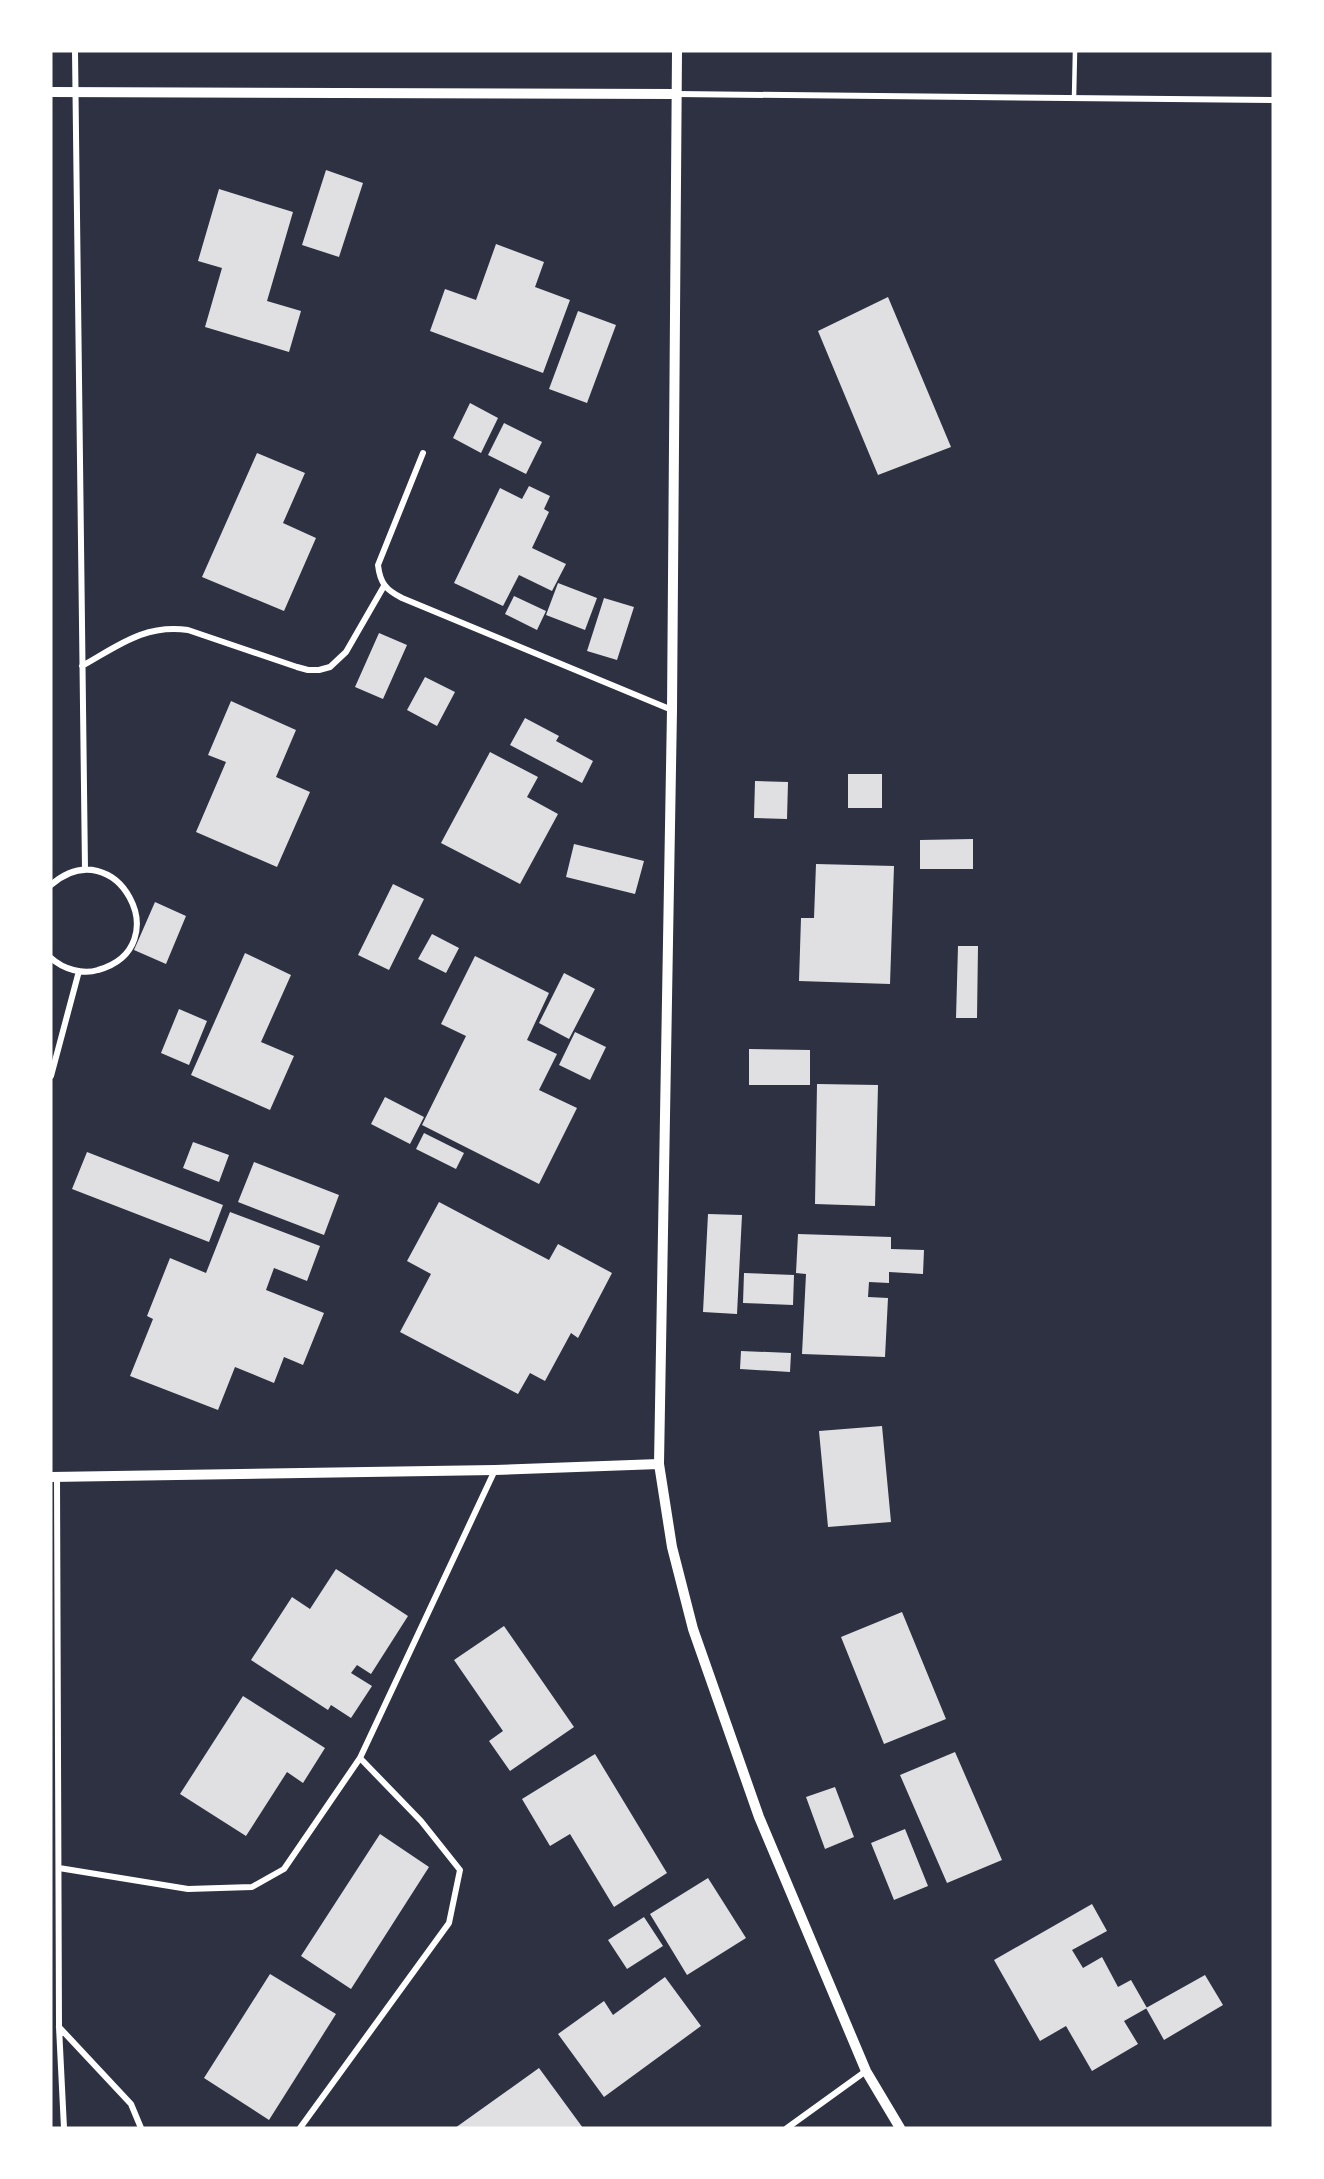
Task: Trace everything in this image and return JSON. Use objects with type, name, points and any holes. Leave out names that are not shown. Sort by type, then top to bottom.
[{"type":"street","points":[[75,51],[85,870]]},
{"type":"street","points":[[677,51],[672,710],[659,1464],[672,1547],[693,1629],[759,1817],[866,2071],[900,2128]]},
{"type":"street","points":[[51,92],[677,94],[1273,100]]},
{"type":"street","points":[[423,453],[378,565],[379,576],[384,586],[402,598],[672,710]]},
{"type":"street","points":[[82,666],[145,632],[159,628],[173,628],[188,630],[308,670],[330,667],[346,652],[384,586]]},
{"type":"street","points":[[51,885],[58,878],[71,872],[85,870],[100,872],[114,878],[125,888],[134,902],[137,916],[136,932],[131,946],[122,958],[109,967],[95,971],[80,971],[66,968],[51,958]]},
{"type":"street","points":[[51,1076],[80,971]]},
{"type":"street","points":[[64,2128],[59,2027],[54,1477],[495,1470],[659,1464]]},
{"type":"street","points":[[59,1868],[188,1889],[252,1887],[284,1869],[360,1758],[495,1470]]},
{"type":"street","points":[[300,2128],[449,1923],[460,1870],[421,1821],[360,1758]]},
{"type":"street","points":[[59,2027],[131,2104],[141,2128]]},
{"type":"street","points":[[787,2128],[866,2071]]},
{"type":"lane","points":[[1074,98],[1075,51]]},
{"type":"building","points":[[326,170],[363,183],[339,257],[302,245]]},
{"type":"building","points":[[219,189],[293,212],[267,301],[301,311],[289,352],[205,327],[222,268],[198,261]]},
{"type":"building","points":[[496,244],[544,262],[535,287],[570,300],[543,373],[430,331],[445,289],[476,300]]},
{"type":"building","points":[[888,297],[951,447],[878,475],[818,331]]},
{"type":"building","points":[[578,311],[616,325],[587,403],[549,389]]},
{"type":"building","points":[[470,403],[498,418],[481,453],[453,438]]},
{"type":"building","points":[[504,423],[542,442],[526,474],[488,455]]},
{"type":"building","points":[[257,453],[305,473],[283,523],[316,538],[284,611],[202,577]]},
{"type":"building","points":[[529,486],[550,496],[544,509],[549,512],[532,548],[566,564],[552,591],[519,575],[503,606],[454,583],[500,488],[522,499]]},
{"type":"building","points":[[558,583],[597,598],[585,630],[546,615]]},
{"type":"building","points":[[514,596],[546,611],[537,630],[505,614]]},
{"type":"building","points":[[604,598],[634,607],[617,660],[587,651]]},
{"type":"building","points":[[379,633],[407,645],[383,699],[355,687]]},
{"type":"building","points":[[425,677],[455,692],[437,726],[407,710]]},
{"type":"building","points":[[231,701],[296,730],[276,777],[310,792],[277,867],[196,832],[226,762],[208,755]]},
{"type":"building","points":[[525,718],[559,736],[556,741],[593,761],[582,783],[510,745]]},
{"type":"building","points":[[490,752],[538,777],[527,797],[558,814],[520,884],[441,843]]},
{"type":"building","points":[[848,774],[882,774],[882,808],[848,808]]},
{"type":"building","points":[[755,781],[788,782],[787,819],[754,818]]},
{"type":"building","points":[[973,839],[973,869],[920,869],[920,840]]},
{"type":"building","points":[[574,844],[644,861],[635,894],[566,877]]},
{"type":"building","points":[[816,864],[894,866],[890,984],[799,981],[801,918],[814,918]]},
{"type":"building","points":[[393,884],[424,899],[389,970],[358,955]]},
{"type":"building","points":[[155,902],[186,916],[166,964],[134,950]]},
{"type":"building","points":[[432,934],[459,948],[446,973],[418,959]]},
{"type":"building","points":[[958,946],[978,946],[977,1018],[956,1018]]},
{"type":"building","points":[[245,953],[291,975],[261,1042],[294,1056],[270,1110],[191,1075]]},
{"type":"building","points":[[475,956],[549,993],[527,1040],[557,1054],[539,1090],[577,1108],[539,1184],[422,1125],[466,1036],[441,1024]]},
{"type":"building","points":[[564,973],[595,989],[569,1039],[539,1023]]},
{"type":"building","points":[[179,1009],[207,1021],[189,1065],[161,1053]]},
{"type":"building","points":[[575,1032],[606,1047],[590,1080],[559,1065]]},
{"type":"building","points":[[749,1049],[810,1050],[810,1085],[749,1085]]},
{"type":"building","points":[[817,1084],[878,1085],[875,1206],[815,1204]]},
{"type":"building","points":[[385,1097],[424,1117],[410,1144],[371,1124]]},
{"type":"building","points":[[424,1133],[464,1153],[456,1169],[416,1149]]},
{"type":"building","points":[[193,1142],[229,1155],[219,1182],[183,1168]]},
{"type":"building","points":[[87,1152],[223,1205],[209,1242],[72,1189]]},
{"type":"building","points":[[254,1162],[339,1195],[324,1235],[238,1202]]},
{"type":"building","points":[[439,1202],[549,1260],[558,1244],[612,1273],[578,1338],[571,1333],[545,1381],[530,1373],[518,1394],[400,1332],[431,1274],[407,1261]]},
{"type":"building","points":[[230,1212],[320,1246],[307,1281],[274,1268],[266,1290],[324,1313],[303,1365],[284,1357],[274,1383],[235,1367],[218,1410],[130,1376],[153,1319],[147,1316],[170,1258],[206,1273]]},
{"type":"building","points":[[708,1214],[742,1215],[737,1314],[703,1312]]},
{"type":"building","points":[[798,1234],[891,1237],[891,1249],[924,1250],[923,1274],[889,1272],[889,1283],[869,1282],[868,1297],[888,1298],[885,1357],[802,1354],[806,1274],[796,1273]]},
{"type":"building","points":[[744,1273],[794,1275],[793,1305],[743,1303]]},
{"type":"building","points":[[741,1351],[791,1353],[790,1372],[740,1369]]},
{"type":"building","points":[[882,1426],[891,1522],[828,1527],[819,1431]]},
{"type":"building","points":[[336,1569],[408,1616],[371,1674],[357,1665],[351,1673],[372,1686],[351,1718],[331,1705],[328,1710],[251,1660],[292,1597],[310,1609]]},
{"type":"building","points":[[902,1612],[946,1719],[884,1744],[841,1637]]},
{"type":"building","points":[[504,1626],[574,1727],[510,1771],[489,1741],[503,1731],[454,1660]]},
{"type":"building","points":[[243,1696],[325,1748],[303,1783],[287,1772],[246,1836],[180,1794]]},
{"type":"building","points":[[955,1752],[1002,1860],[947,1883],[900,1775]]},
{"type":"building","points":[[595,1754],[667,1873],[614,1907],[570,1834],[550,1846],[522,1799]]},
{"type":"building","points":[[835,1787],[854,1837],[825,1849],[806,1797]]},
{"type":"building","points":[[905,1829],[928,1886],[894,1900],[871,1843]]},
{"type":"building","points":[[380,1834],[429,1867],[351,1989],[301,1956]]},
{"type":"building","points":[[708,1878],[746,1938],[687,1975],[650,1914]]},
{"type":"building","points":[[1092,1904],[1107,1931],[1072,1950],[1083,1968],[1102,1957],[1118,1987],[1131,1980],[1147,2008],[1124,2021],[1138,2044],[1092,2071],[1066,2026],[1040,2041],[994,1960]]},
{"type":"building","points":[[644,1917],[663,1946],[627,1969],[608,1940]]},
{"type":"building","points":[[270,1974],[336,2014],[269,2120],[204,2078]]},
{"type":"building","points":[[1205,1975],[1223,2005],[1164,2040],[1146,2008]]},
{"type":"building","points":[[665,1977],[701,2026],[604,2097],[558,2034],[604,2001],[613,2015]]},
{"type":"building","points":[[539,2068],[583,2128],[455,2128]]}]
